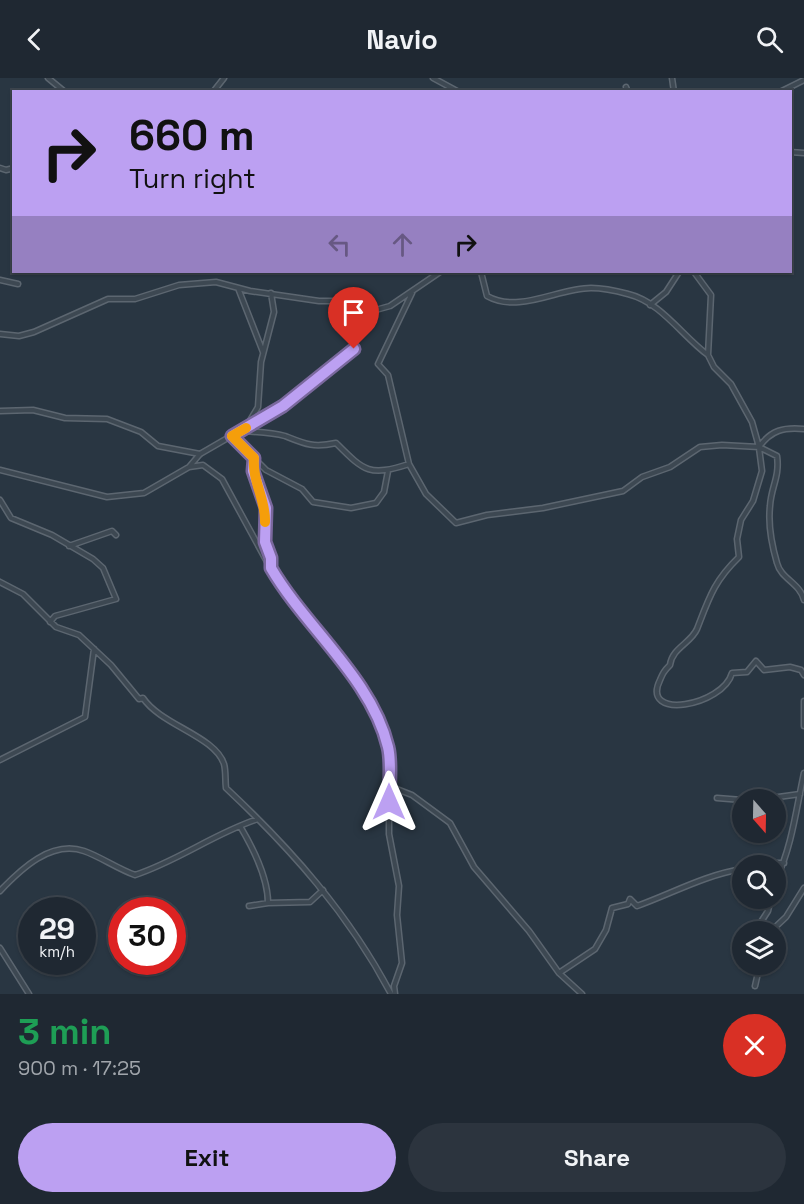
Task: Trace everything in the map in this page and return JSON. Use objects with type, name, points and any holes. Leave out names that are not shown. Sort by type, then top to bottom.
[{"type":"street","points":[[48,78],[63,90]]},
{"type":"street","points":[[215,90],[224,78]]},
{"type":"street","points":[[433,78],[455,90]]},
{"type":"street","points":[[441,78],[446,85]]},
{"type":"street","points":[[784,90],[804,80]]},
{"type":"street","points":[[0,470],[107,497],[144,493],[189,467],[200,454],[283,406],[354,349],[359,320],[365,309],[372,311],[390,306],[439,273]]},
{"type":"street","points":[[481,273],[487,296],[494,300],[515,302],[592,288],[630,294],[660,310],[690,342],[708,355],[714,367],[731,384],[752,422],[759,447],[762,471],[753,501],[741,520],[737,539],[739,557],[713,586],[699,618],[697,630],[683,643],[671,658],[670,665],[662,672],[655,689],[656,697],[662,703],[670,705],[695,703],[708,699],[722,689],[732,673],[747,672],[756,662],[764,670],[790,667],[801,670],[804,675]]},
{"type":"street","points":[[650,305],[666,292],[678,273]]},
{"type":"street","points":[[695,273],[711,296],[708,355]]},
{"type":"street","points":[[0,280],[18,284]]},
{"type":"street","points":[[0,334],[19,336],[44,329],[108,299],[135,299],[178,285],[216,282],[311,300],[342,301],[372,311]]},
{"type":"street","points":[[238,288],[265,356]]},
{"type":"street","points":[[246,428],[258,407],[260,375],[274,312],[272,293]]},
{"type":"street","points":[[412,293],[378,364],[388,375],[409,464],[426,494],[456,523],[623,491],[642,477],[669,467],[700,447],[722,445],[759,447],[777,456],[779,472],[770,506],[777,564],[782,574],[795,584],[804,600]]},
{"type":"street","points":[[0,411],[33,410],[65,418],[107,419],[141,432],[158,446],[200,454]]},
{"type":"street","points":[[759,447],[766,436],[780,429],[804,429]]},
{"type":"street","points":[[241,431],[284,436],[301,444],[322,446],[336,442],[362,468],[388,471],[409,464]]},
{"type":"street","points":[[232,436],[266,470],[302,489],[313,502],[351,508],[376,503],[384,492],[388,471]]},
{"type":"street","points":[[254,458],[253,471],[266,508],[265,542],[271,558],[271,568]]},
{"type":"street","points":[[189,467],[203,465],[222,479],[271,568],[308,623],[364,691],[378,716],[389,749],[390,834],[399,886],[397,915],[402,963],[393,994]]},
{"type":"street","points":[[0,500],[11,518],[52,535],[93,559],[103,568],[116,599],[55,616],[50,622]]},
{"type":"street","points":[[68,546],[112,531],[116,535]]},
{"type":"street","points":[[0,582],[23,594],[50,622],[79,635],[139,699],[143,698],[157,714],[206,742],[223,762],[226,788],[259,819],[323,890],[364,946],[393,994]]},
{"type":"street","points":[[0,760],[86,717],[94,649]]},
{"type":"street","points":[[804,701],[804,726]]},
{"type":"street","points":[[786,855],[804,773]]},
{"type":"street","points":[[389,786],[412,795],[450,823],[474,867],[529,931],[559,973],[582,994]]},
{"type":"street","points":[[786,797],[800,795]]},
{"type":"street","points":[[800,795],[804,802]]},
{"type":"street","points":[[717,798],[732,799]]},
{"type":"street","points":[[0,891],[35,858],[59,850],[84,851],[135,875],[162,866],[240,826],[259,819]]},
{"type":"street","points":[[240,826],[257,861],[268,903]]},
{"type":"street","points":[[559,973],[595,949],[606,930],[612,908],[628,904],[630,899],[637,906],[689,883],[732,870]]},
{"type":"street","points":[[782,921],[804,888]]},
{"type":"street","points":[[249,906],[310,902],[323,890]]},
{"type":"street","points":[[0,948],[29,994]]},
{"type":"street","points":[[754,986],[757,975]]},
{"type":"slow traffic","points":[[246,428],[232,436],[254,458],[253,471],[266,508],[265,522]]},
{"type":"route","points":[[354,349],[314,384],[283,406],[232,436],[254,458],[253,471],[266,508],[265,542],[271,558],[271,568],[308,623],[364,691],[378,716],[389,749],[389,802]]}]
